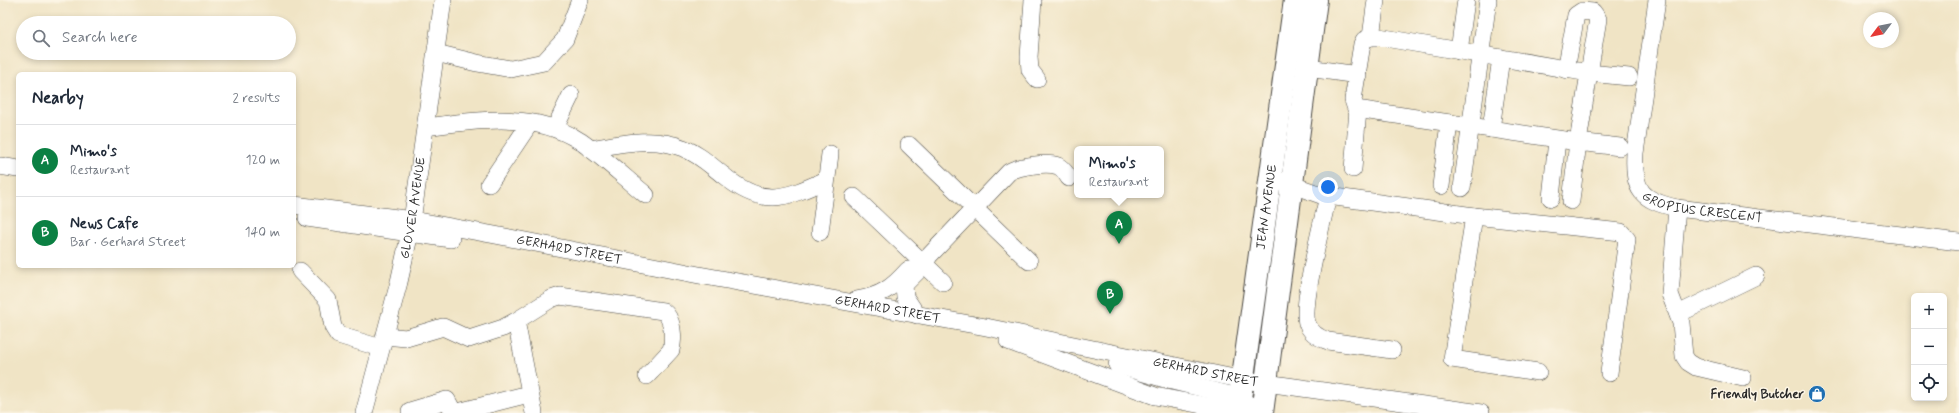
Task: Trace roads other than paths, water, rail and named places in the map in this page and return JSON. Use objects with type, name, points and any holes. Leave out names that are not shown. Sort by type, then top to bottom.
[{"type":"main road","name":"JEAN AVENUE","points":[[1247,406],[1269,178],[1295,0]]},
{"type":"main road","name":"JEAN AVENUE","points":[[1247,406],[1266,384],[1316,0]]},
{"type":"street","name":"GLOVER AVENUE","points":[[364,413],[411,226],[443,0]]},
{"type":"street","points":[[436,53],[477,64],[511,69],[544,62],[565,39],[580,0]]},
{"type":"street","points":[[1033,0],[1029,58],[1030,70],[1038,79]]},
{"type":"street","points":[[1371,37],[1376,0]]},
{"type":"street","points":[[1459,51],[1466,0]]},
{"type":"street","points":[[1462,188],[1488,0]]},
{"type":"street","name":"GROPIUS CRESCENT","points":[[1657,0],[1643,87],[1634,172],[1636,184],[1647,198],[1661,204],[1677,208],[1959,242]]},
{"type":"street","points":[[1566,70],[1576,15],[1582,11],[1593,12],[1598,19],[1578,142],[1572,201]]},
{"type":"street","points":[[1620,147],[1557,140],[1358,110],[1354,108],[1353,104],[1363,42],[1371,37],[1566,70],[1629,78]]},
{"type":"street","points":[[1491,130],[1501,58]]},
{"type":"street","points":[[1308,68],[1358,75]]},
{"type":"street","points":[[555,128],[571,95]]},
{"type":"street","points":[[1353,169],[1358,110]]},
{"type":"street","points":[[426,127],[475,120],[501,120],[530,123],[555,128],[580,141],[646,195]]},
{"type":"street","points":[[489,184],[530,123]]},
{"type":"street","points":[[1442,186],[1449,123]]},
{"type":"street","points":[[1551,198],[1557,140]]},
{"type":"street","points":[[590,149],[639,142],[667,144],[682,147],[699,156],[736,186],[753,194],[766,197],[790,195],[826,180]]},
{"type":"street","points":[[909,145],[1029,261]]},
{"type":"street","points":[[820,232],[830,154]]},
{"type":"street","points":[[0,166],[16,168]]},
{"type":"street","points":[[848,301],[873,297],[900,284],[1009,172],[1019,167],[1058,166],[1069,178]]},
{"type":"street","points":[[0,171],[16,173]]},
{"type":"street","points":[[1269,178],[1292,184],[1313,193],[1328,196],[1474,216],[1618,231],[1626,236],[1627,239],[1609,373]]},
{"type":"street","points":[[1328,196],[1309,287],[1306,316],[1308,326],[1321,338],[1328,341],[1392,350]]},
{"type":"street","points":[[854,197],[924,259],[943,282]]},
{"type":"street","name":"GERHARD STREET","points":[[296,204],[918,324],[982,334],[1048,355],[1155,396],[1247,406]]},
{"type":"street","points":[[1677,208],[1670,294],[1681,323],[1684,356],[1688,362],[1696,367],[1743,378]]},
{"type":"street","name":"GERHARD STREET","points":[[296,216],[411,226],[848,301],[986,327],[1074,346],[1247,406]]},
{"type":"street","points":[[1474,216],[1452,359],[1538,372]]},
{"type":"street","points":[[300,271],[328,300],[332,327],[338,335],[383,342],[406,338],[443,327],[469,339],[503,328],[551,299],[560,296],[662,311],[666,314],[671,324],[671,350],[647,376]]},
{"type":"street","points":[[1678,314],[1756,276]]},
{"type":"street","points":[[900,284],[905,297],[917,315]]},
{"type":"street","points":[[516,321],[529,394],[534,413]]},
{"type":"street","name":"GERHARD STREET","points":[[1247,406],[1266,384],[1481,413]]},
{"type":"street","points":[[410,411],[447,400],[454,412],[529,394]]},
{"type":"place","name":"Mimo's","points":[[1119,244]]},
{"type":"place","name":"News Cafe","points":[[1110,314]]},
{"type":"place","name":"Friendly Butcher","points":[[1817,394]]}]
